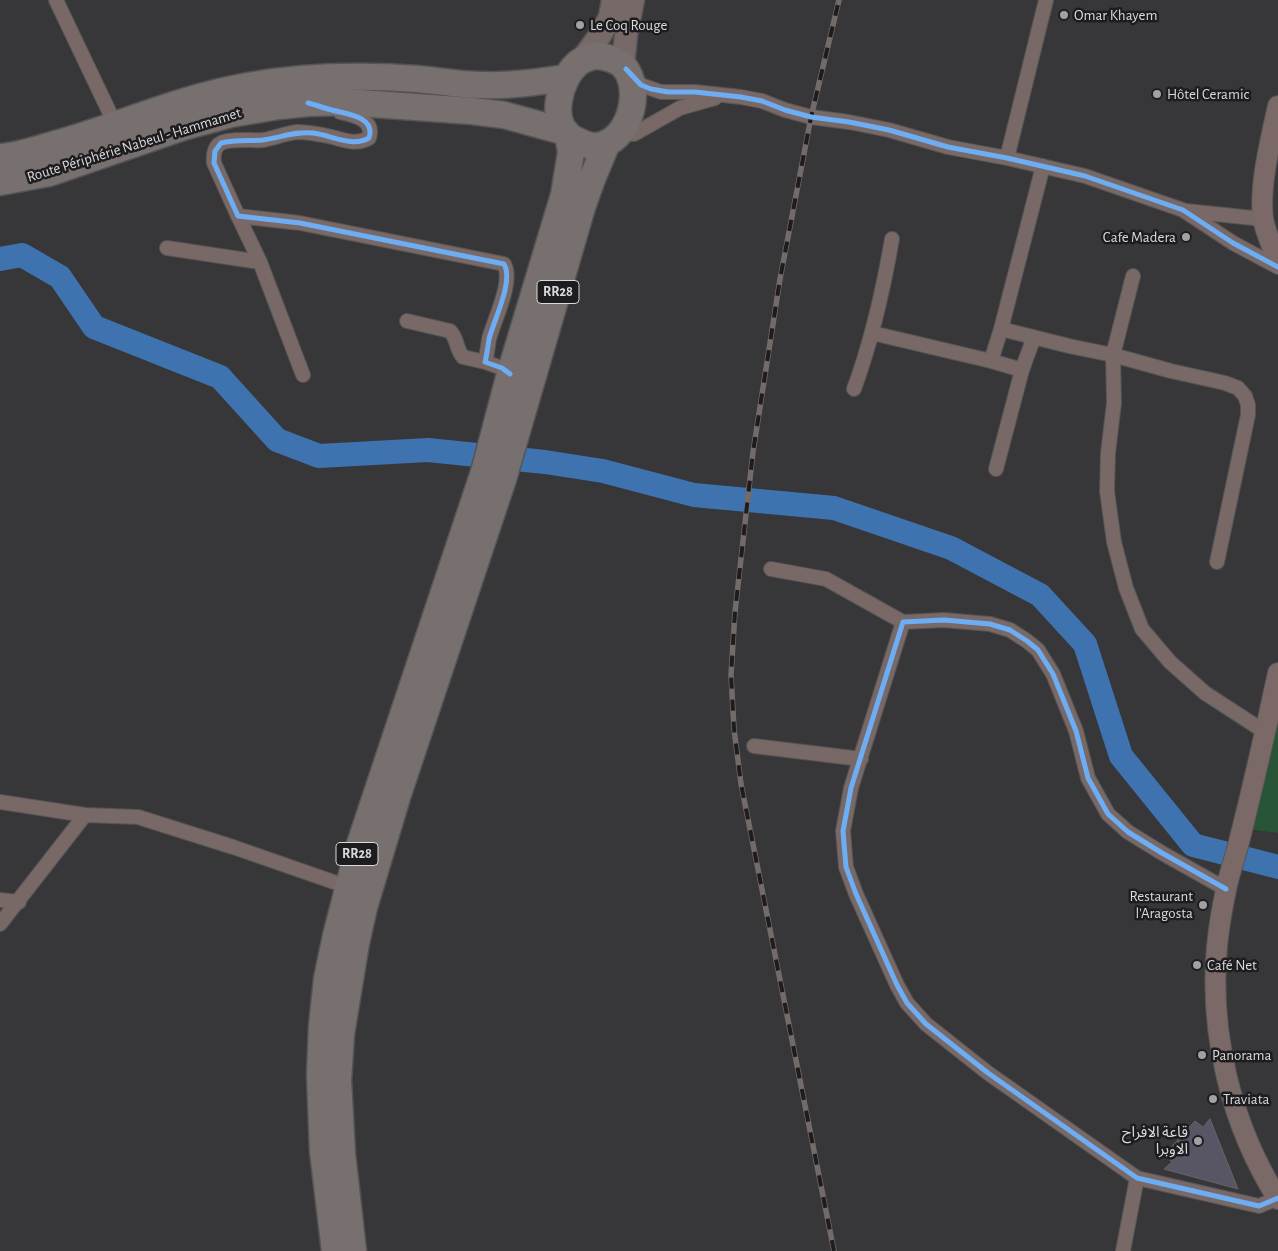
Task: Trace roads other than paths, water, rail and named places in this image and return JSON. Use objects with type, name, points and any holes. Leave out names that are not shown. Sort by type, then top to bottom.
[{"type":"highway","points":[[573,69],[594,56],[606,56],[624,68]]},
{"type":"highway","name":"RR28","points":[[335,1251],[323,1151],[320,1075],[322,1026],[327,980],[336,936],[358,891],[397,797],[503,441],[592,179],[613,138],[629,116],[633,96],[631,82],[624,68]]},
{"type":"highway","name":"Route Périphérie Nabeul - Hammamet","points":[[0,157],[50,146],[116,126],[181,102],[221,91],[281,81],[370,77],[418,79],[481,86],[519,84],[573,69]]},
{"type":"highway","name":"RR28","points":[[503,441],[510,374],[564,195],[571,152],[567,134],[560,121],[558,108],[561,90],[573,69]]},
{"type":"highway","name":"Route Périphérie Nabeul - Hammamet","points":[[0,182],[49,173],[183,127],[231,114],[308,103],[345,102],[472,111],[504,115],[567,134]]},
{"type":"highway","points":[[567,134],[582,144],[596,146],[613,138]]},
{"type":"highway","name":"RR28","points":[[353,1251],[342,1154],[339,1071],[341,1034],[356,943],[358,891]]},
{"type":"main road","name":"RR28","points":[[573,69],[601,34],[610,17],[613,0]]},
{"type":"main road","name":"RR28","points":[[624,68],[626,35],[633,0]]},
{"type":"street","points":[[56,0],[116,126]]},
{"type":"street","points":[[1007,158],[1046,0]]},
{"type":"street","points":[[624,68],[641,85],[651,89],[668,92],[726,95],[762,101],[811,117],[873,127],[948,147],[1085,176],[1183,210],[1263,219]]},
{"type":"street","points":[[613,138],[634,134],[680,108],[726,95]]},
{"type":"street","points":[[302,375],[260,262],[214,163],[215,151],[221,143],[230,141],[264,140],[296,132],[357,142],[369,138],[368,126],[363,119],[308,103]]},
{"type":"street","points":[[1278,106],[1264,181],[1263,219],[1278,262]]},
{"type":"street","points":[[991,361],[1043,166]]},
{"type":"street","points":[[1183,210],[1232,243],[1278,267]]},
{"type":"street","points":[[238,216],[300,223],[502,263],[506,269],[507,276],[498,315],[489,340],[485,362]]},
{"type":"street","points":[[854,389],[872,333],[892,239]]},
{"type":"street","points":[[167,248],[260,262]]},
{"type":"street","points":[[1133,276],[1114,355],[1114,403],[1108,453],[1108,491],[1114,542],[1126,588],[1142,629],[1170,662],[1205,693],[1265,732]]},
{"type":"street","points":[[407,321],[450,331],[455,336],[458,350],[463,357],[502,368],[510,374]]},
{"type":"street","points":[[1001,329],[1068,346],[1114,355],[1238,388],[1245,396],[1248,405],[1248,415],[1217,562]]},
{"type":"street","points":[[872,333],[1022,370]]},
{"type":"street","points":[[996,470],[1022,370],[1034,337]]},
{"type":"street","points":[[771,569],[826,579],[903,622],[944,620],[990,624],[1010,630],[1027,641],[1038,650],[1054,674],[1076,731],[1088,778],[1108,814],[1136,838],[1228,882]]},
{"type":"street","points":[[903,622],[852,788],[843,831],[846,867],[897,985],[907,1003],[926,1024],[988,1073],[1137,1178],[1260,1206],[1278,1199],[1248,1145],[1231,1094],[1220,1041],[1215,985],[1217,945],[1228,882],[1239,844],[1278,673]]},
{"type":"street","points":[[754,746],[861,759]]},
{"type":"street","points":[[0,802],[84,815],[138,817],[233,847],[358,891]]},
{"type":"street","points":[[0,924],[84,815]]},
{"type":"street","points":[[0,900],[18,902]]},
{"type":"street","points":[[1123,1251],[1137,1178]]},
{"type":"waterway","points":[[0,259],[22,255],[60,277],[94,327],[220,377],[277,440],[319,456],[428,450],[545,462],[603,471],[694,495],[834,508],[951,548],[1040,595],[1085,644],[1121,756],[1193,845],[1278,867]]},
{"type":"railway","points":[[834,1251],[741,784],[734,729],[731,675],[735,612],[753,452],[780,279],[811,117],[839,0]]},
{"type":"place","name":"Omar Khayem","points":[[1064,15]]},
{"type":"place","name":"Le Coq Rouge","points":[[580,25]]},
{"type":"place","name":"Hôtel Ceramic","points":[[1157,94]]},
{"type":"place","name":"Cafe Madera","points":[[1186,237]]},
{"type":"place","name":"Restaurant l'Aragosta","points":[[1203,905]]},
{"type":"place","name":"Café Net","points":[[1197,965]]},
{"type":"place","name":"Panorama","points":[[1202,1055]]},
{"type":"place","name":"Traviata","points":[[1213,1099]]},
{"type":"place","name":"قاعة الافراح الاوبرا","points":[[1198,1141]]}]
